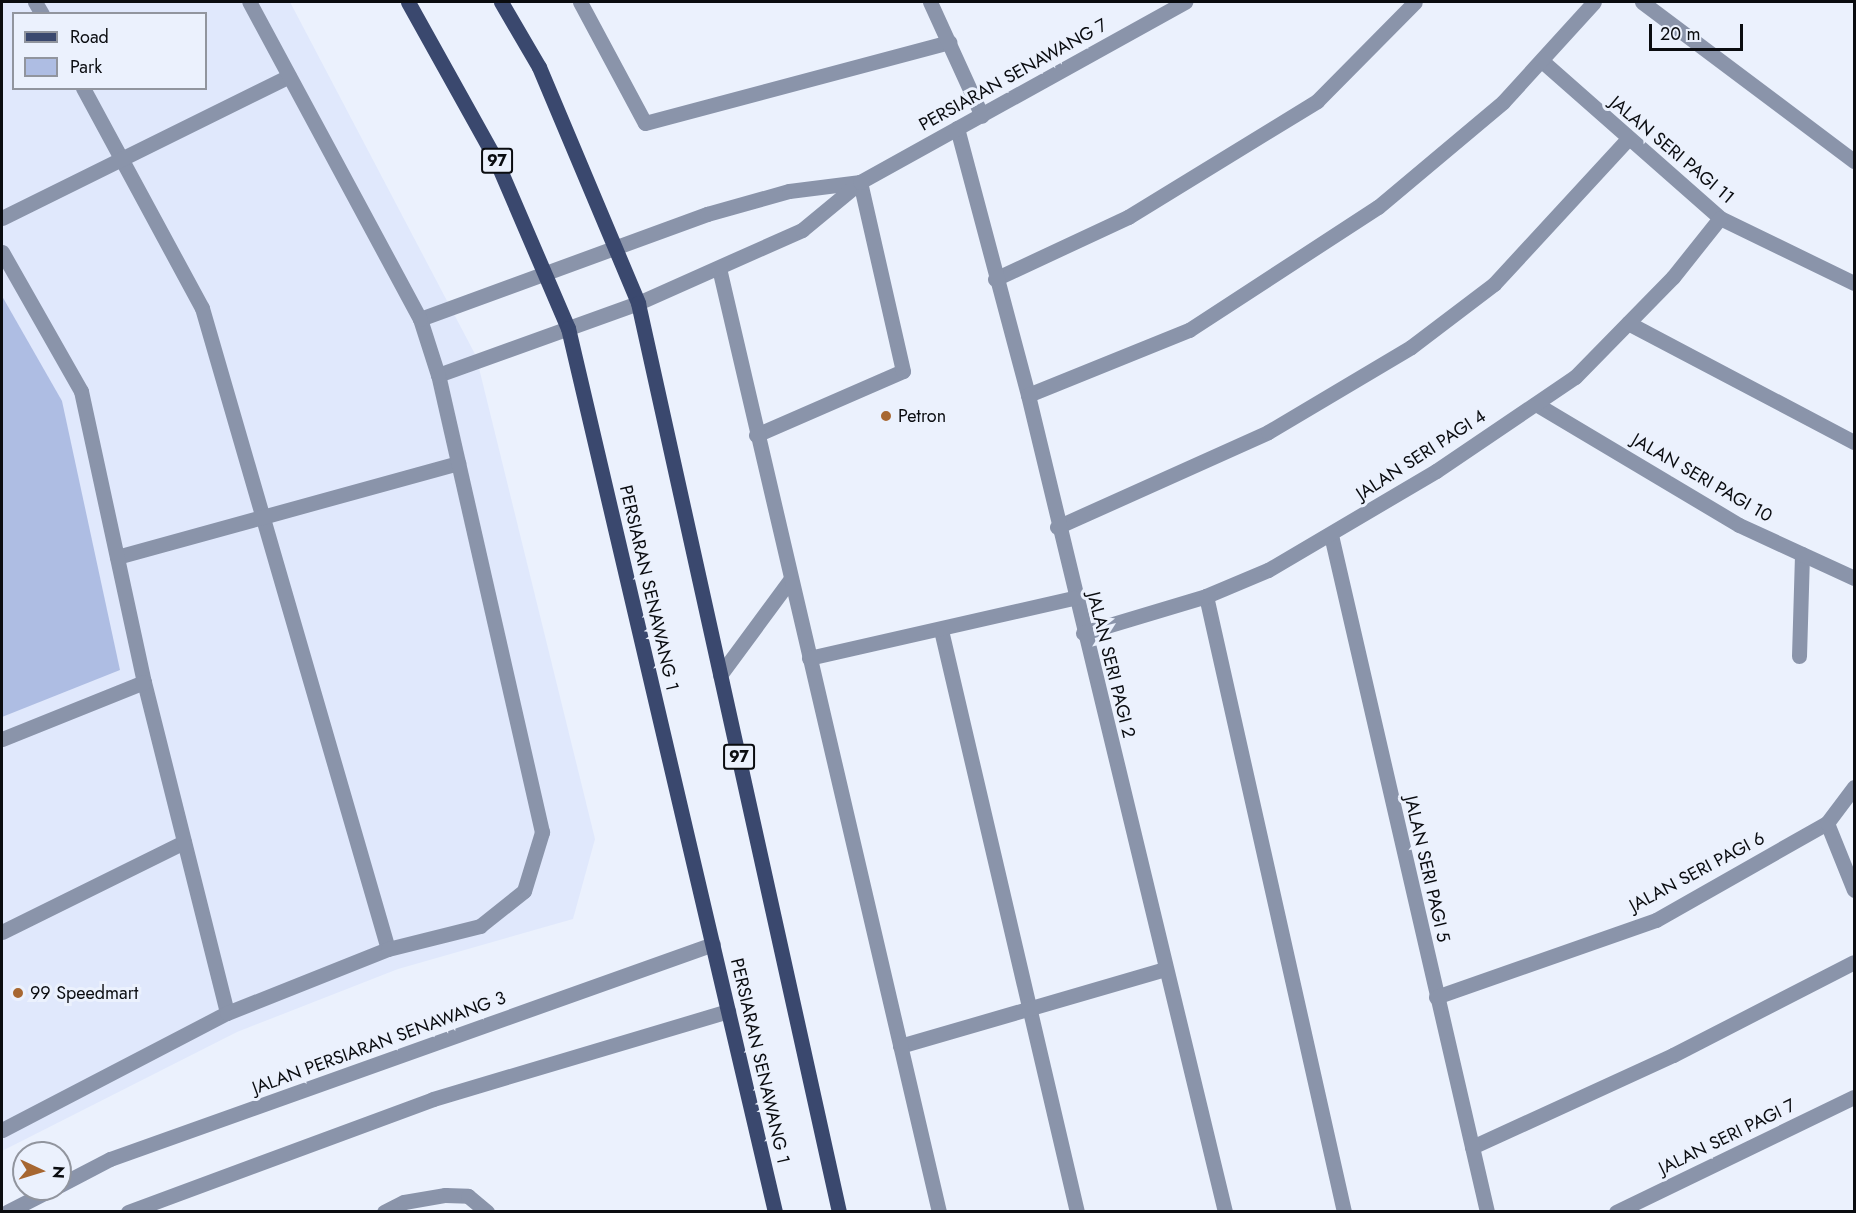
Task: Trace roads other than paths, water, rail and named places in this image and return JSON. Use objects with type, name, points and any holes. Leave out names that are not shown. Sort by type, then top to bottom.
[{"type":"main road","name":"PERSIARAN SENAWANG 1","points":[[408,2],[495,158],[548,273],[568,328],[775,1212]]},
{"type":"main road","name":"97","points":[[501,2],[538,67],[616,246],[638,303],[839,1212]]},
{"type":"street","points":[[2,1130],[227,1013],[388,949],[480,926],[524,891],[542,832],[438,375],[420,319],[249,2]]},
{"type":"street","points":[[580,2],[645,123],[949,42]]},
{"type":"street","points":[[930,2],[982,116]]},
{"type":"street","name":"PERSIARAN SENAWANG 7","points":[[860,182],[1185,2]]},
{"type":"street","points":[[996,279],[1128,217],[1317,101],[1415,2]]},
{"type":"street","points":[[1028,395],[1189,330],[1378,207],[1503,102],[1594,2]]},
{"type":"street","points":[[1642,2],[1854,161]]},
{"type":"street","name":"JALAN SERI PAGI 11","points":[[1542,61],[1627,140],[1719,218],[1854,283]]},
{"type":"street","points":[[2,218],[289,76]]},
{"type":"street","points":[[84,90],[202,308],[265,516],[388,949]]},
{"type":"street","name":"JALAN SERI PAGI 2","points":[[957,129],[1028,395],[1074,598],[1225,1212]]},
{"type":"street","points":[[1057,527],[1268,432],[1411,347],[1494,284],[1627,140]]},
{"type":"street","points":[[420,319],[616,246],[789,191],[860,182]]},
{"type":"street","points":[[438,375],[638,303],[719,268],[802,230],[860,182]]},
{"type":"street","points":[[756,435],[903,371],[860,182]]},
{"type":"street","name":"JALAN SERI PAGI 4","points":[[1083,633],[1206,596],[1331,535],[1536,404],[1575,377],[1628,323],[1719,218]]},
{"type":"street","points":[[2,252],[81,392],[144,682],[227,1013]]},
{"type":"street","points":[[719,268],[756,435],[939,1212]]},
{"type":"street","points":[[1628,323],[1854,442]]},
{"type":"street","name":"JALAN SERI PAGI 10","points":[[1536,404],[1739,525],[1854,578]]},
{"type":"street","points":[[117,557],[458,463]]},
{"type":"street","name":"JALAN SERI PAGI 5","points":[[1331,535],[1487,1212]]},
{"type":"street","points":[[1799,656],[1802,554]]},
{"type":"street","points":[[720,675],[790,580]]},
{"type":"street","points":[[1206,596],[1344,1212]]},
{"type":"street","points":[[808,658],[941,630],[1074,598]]},
{"type":"street","points":[[941,630],[1077,1212]]},
{"type":"street","points":[[2,739],[144,682]]},
{"type":"street","name":"JALAN SERI PAGI 6","points":[[1436,997],[1656,920],[1827,824],[1854,787]]},
{"type":"street","points":[[1827,824],[1854,890]]},
{"type":"street","points":[[2,932],[184,842]]},
{"type":"street","name":"JALAN PERSIARAN SENAWANG 3","points":[[72,1179],[110,1159],[713,944]]},
{"type":"street","points":[[1472,1147],[1673,1055],[1854,962]]},
{"type":"street","points":[[900,1046],[1165,969]]},
{"type":"street","points":[[128,1212],[433,1099],[728,1011]]},
{"type":"street","name":"JALAN SERI PAGI 7","points":[[1616,1212],[1854,1097]]},
{"type":"street","points":[[384,1212],[404,1202],[445,1195],[468,1196],[487,1212]]},
{"type":"street","points":[[7,1212],[29,1201]]},
{"type":"place","name":"Petron","points":[[886,416]]},
{"type":"place","name":"99 Speedmart","points":[[18,993]]}]
